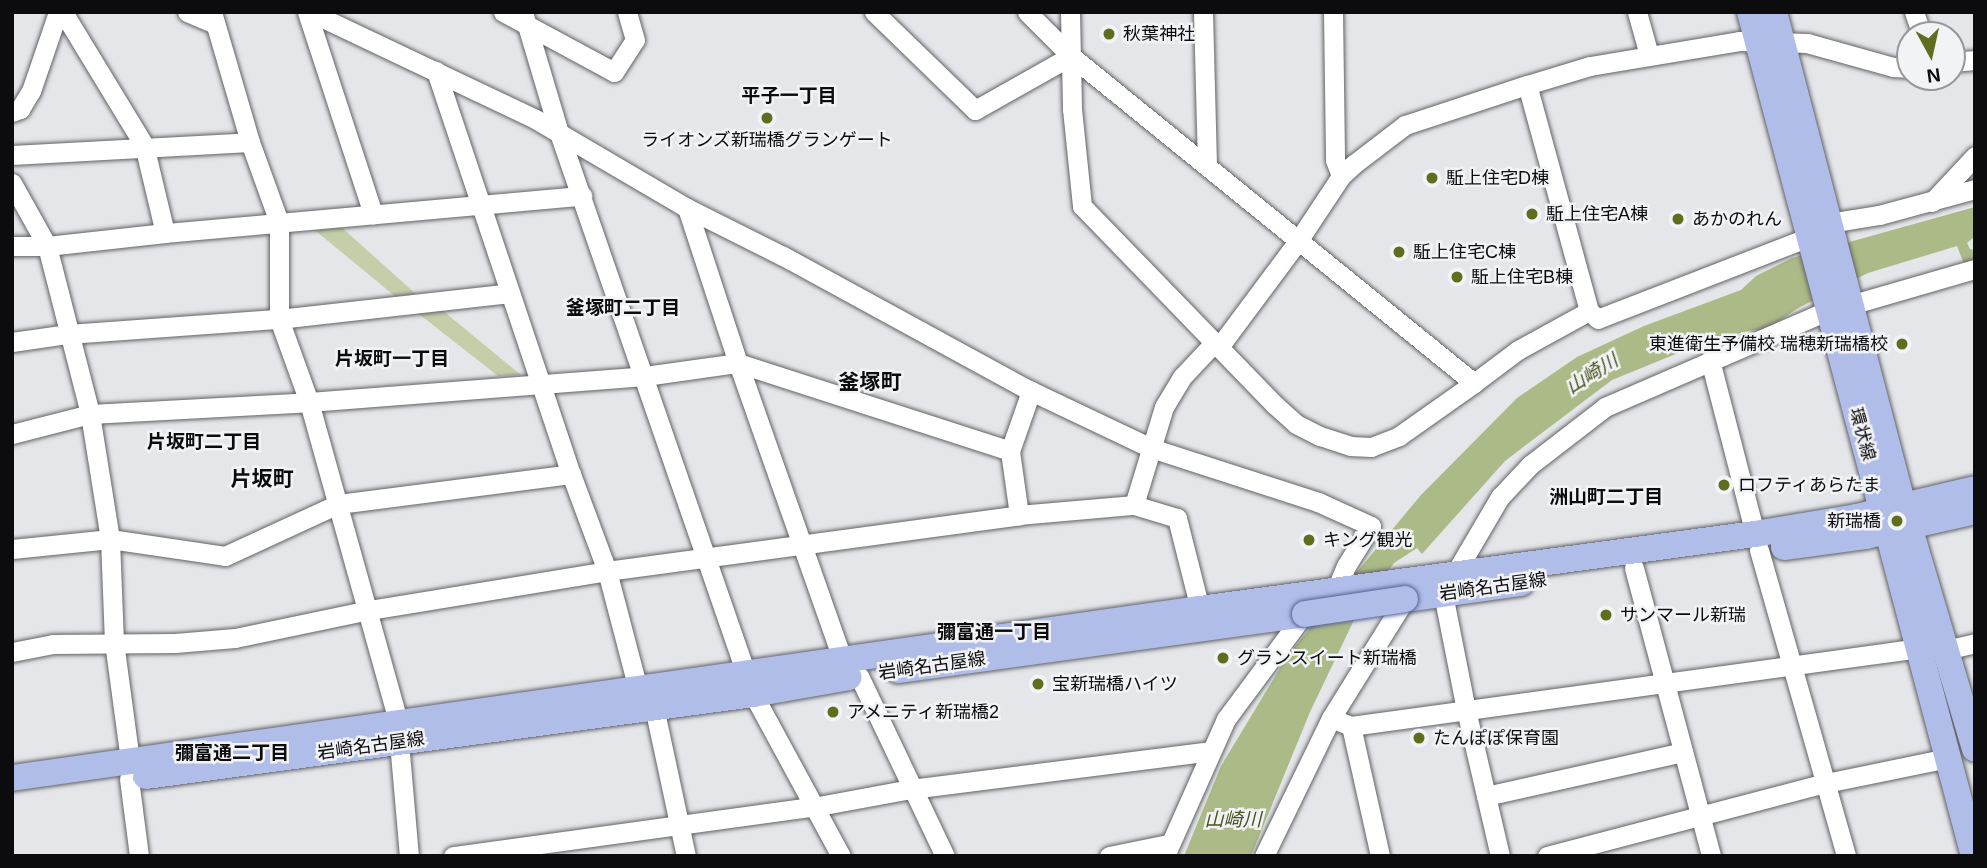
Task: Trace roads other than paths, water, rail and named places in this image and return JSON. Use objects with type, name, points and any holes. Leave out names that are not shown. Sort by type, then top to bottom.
[{"type":"main road","name":"環状線","points":[[1750,12],[1770,43],[1824,232],[1839,304],[1895,518],[1933,649],[1975,749]]},
{"type":"main road","name":"環状線","points":[[1770,43],[1774,12]]},
{"type":"main road","points":[[1895,518],[1975,489]]},
{"type":"main road","name":"岩崎名古屋線","points":[[12,794],[130,770],[750,684],[1200,609],[1336,590],[1449,584],[1634,568],[1757,542],[1895,518],[1975,511]]},
{"type":"main road","name":"岩崎名古屋線","points":[[851,668],[1305,614],[1405,599],[1449,584],[1757,542]]},
{"type":"main road","name":"環状線","points":[[1933,649],[1948,758],[1974,856]]},
{"type":"main road","name":"岩崎名古屋線","points":[[12,778],[130,770]]},
{"type":"street","points":[[12,112],[20,109],[31,91],[61,12]]},
{"type":"street","points":[[61,12],[144,145],[165,233]]},
{"type":"street","points":[[187,12],[214,18],[250,142],[279,222],[279,319],[309,402],[369,610],[398,732],[409,856]]},
{"type":"street","points":[[308,12],[436,71],[559,133],[687,208],[783,256],[1031,391],[1152,448],[1318,502],[1371,526],[1346,566],[1336,590]]},
{"type":"street","points":[[308,12],[373,214]]},
{"type":"street","points":[[503,12],[525,19],[614,72],[635,40],[627,12]]},
{"type":"street","points":[[874,12],[975,110],[1071,56]]},
{"type":"street","points":[[1027,12],[1071,56],[1475,383]]},
{"type":"street","points":[[1070,12],[1072,109],[1082,206],[1296,424],[1350,446],[1382,445],[1436,412],[1518,350],[1590,311]]},
{"type":"street","points":[[1203,12],[1207,165]]},
{"type":"street","points":[[1333,12],[1335,160],[1341,176]]},
{"type":"street","points":[[1637,12],[1649,55]]},
{"type":"street","points":[[525,19],[559,133],[750,684],[841,856]]},
{"type":"street","points":[[1133,505],[1170,397],[1182,377],[1217,344],[1298,241],[1341,176],[1405,125],[1590,66],[1739,41],[1807,43],[1896,67]]},
{"type":"street","points":[[436,71],[571,474],[607,571],[646,698],[686,856]]},
{"type":"street","points":[[1527,85],[1590,311],[1598,319],[1824,232],[1975,189]]},
{"type":"street","points":[[12,155],[144,145],[250,142]]},
{"type":"street","points":[[1931,202],[1975,156]]},
{"type":"street","points":[[12,183],[47,246],[90,414],[110,539],[114,642],[139,856]]},
{"type":"street","points":[[12,246],[47,246],[279,222],[582,196]]},
{"type":"street","points":[[687,208],[802,547],[851,668],[945,856]]},
{"type":"street","points":[[1500,856],[1466,710],[1449,584],[1500,497],[1530,465],[1605,407],[1839,304],[1975,269]]},
{"type":"street","points":[[12,342],[68,334],[279,319],[510,293]]},
{"type":"street","points":[[1710,360],[1757,542],[1846,856]]},
{"type":"street","points":[[12,434],[90,414],[309,402],[645,376],[738,363],[1010,451]]},
{"type":"street","points":[[1019,515],[1010,451],[1031,391]]},
{"type":"street","points":[[12,548],[110,539],[225,556],[338,504],[571,474]]},
{"type":"street","points":[[12,652],[53,644],[175,643],[234,638],[369,610],[607,571],[802,547],[1019,515],[1133,505],[1177,517],[1200,609]]},
{"type":"street","points":[[1634,568],[1711,856]]},
{"type":"street","points":[[1264,856],[1331,718],[1405,599]]},
{"type":"street","points":[[1109,856],[1167,850],[1226,719],[1305,614]]},
{"type":"street","points":[[1331,718],[1351,726],[1975,643]]},
{"type":"street","points":[[1351,726],[1380,856]]},
{"type":"street","points":[[453,856],[679,823],[813,807],[911,789],[1210,751]]},
{"type":"street","points":[[1486,796],[1683,752]]},
{"type":"street","points":[[1547,856],[1826,783],[1948,758]]},
{"type":"water","name":"山崎川","points":[[1975,207],[1975,236],[1967,243],[1970,249],[1975,250],[1975,261],[1964,264],[1957,246],[1868,273],[1798,308],[1768,329],[1747,331],[1683,351],[1612,380],[1505,461],[1422,554],[1417,548],[1394,563],[1354,620],[1310,712],[1251,856],[1184,856],[1221,766],[1288,655],[1421,495],[1517,398],[1577,357],[1644,326],[1741,290],[1756,276],[1792,258]]},
{"type":"place","name":"秋葉神社","points":[[1109,34]]},
{"type":"place","name":"ライオンズ新瑞橋グランゲート","points":[[767,118]]},
{"type":"place","name":"駈上住宅D棟","points":[[1432,178]]},
{"type":"place","name":"駈上住宅A棟","points":[[1532,214]]},
{"type":"place","name":"あかのれん","points":[[1678,219]]},
{"type":"place","name":"駈上住宅C棟","points":[[1399,252]]},
{"type":"place","name":"駈上住宅B棟","points":[[1457,277]]},
{"type":"place","name":"東進衛生予備校 瑞穂新瑞橋校","points":[[1902,344]]},
{"type":"place","name":"ロフティあらたま","points":[[1724,485]]},
{"type":"place","name":"新瑞橋","points":[[1897,521]]},
{"type":"place","name":"キング観光","points":[[1309,540]]},
{"type":"place","name":"サンマール新瑞","points":[[1606,615]]},
{"type":"place","name":"グランスイート新瑞橋","points":[[1223,658]]},
{"type":"place","name":"宝新瑞橋ハイツ","points":[[1038,684]]},
{"type":"place","name":"アメニティ新瑞橋2","points":[[833,712]]},
{"type":"place","name":"たんぽぽ保育園","points":[[1419,738]]},
{"type":"district","name":"平子一丁目","points":[[789,96]]},
{"type":"district","name":"釜塚町二丁目","points":[[623,308]]},
{"type":"district","name":"片坂町一丁目","points":[[392,359]]},
{"type":"district","name":"釜塚町","points":[[870,382]]},
{"type":"district","name":"片坂町二丁目","points":[[204,442]]},
{"type":"district","name":"片坂町","points":[[262,479]]},
{"type":"district","name":"洲山町二丁目","points":[[1606,497]]},
{"type":"district","name":"彌富通一丁目","points":[[994,632]]},
{"type":"district","name":"彌富通二丁目","points":[[232,753]]}]
